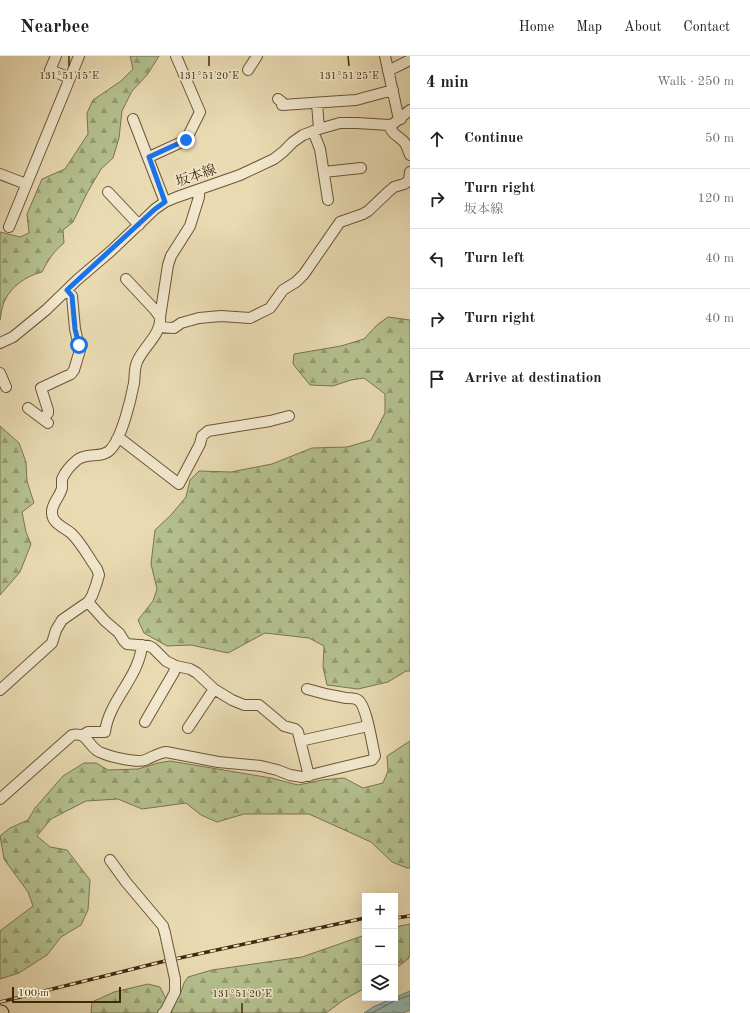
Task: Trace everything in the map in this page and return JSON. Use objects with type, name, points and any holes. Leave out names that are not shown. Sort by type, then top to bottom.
[{"type":"street","points":[[56,56],[50,70],[70,78]]},
{"type":"street","points":[[9,227],[79,56]]},
{"type":"street","points":[[149,157],[186,140],[200,112],[176,56]]},
{"type":"street","points":[[248,70],[257,56]]},
{"type":"street","points":[[386,56],[388,71],[400,119]]},
{"type":"street","points":[[388,71],[410,60]]},
{"type":"street","points":[[278,99],[282,102],[282,105],[356,100],[393,90]]},
{"type":"street","points":[[317,103],[316,130],[328,200]]},
{"type":"street","points":[[410,110],[400,119],[389,125],[390,129],[395,135],[406,144],[410,155]]},
{"type":"street","points":[[133,119],[149,157],[165,202]]},
{"type":"street","name":"坂本線","points":[[0,343],[13,337],[46,310],[155,209],[165,202],[177,196],[199,190],[240,175],[274,159],[293,142],[316,130],[340,124],[357,122],[389,125]]},
{"type":"street","points":[[324,172],[361,168]]},
{"type":"street","points":[[126,279],[155,310],[160,322],[174,328],[181,323],[199,318],[220,316],[250,318],[270,308],[283,290],[296,282],[304,274],[340,222],[368,211],[394,187],[407,182],[409,180],[410,172]]},
{"type":"street","points":[[0,174],[26,184]]},
{"type":"street","points":[[0,690],[52,643],[56,630],[62,620],[88,602],[92,596],[99,575],[97,569],[71,533],[55,521],[51,515],[52,507],[62,488],[62,480],[66,472],[77,460],[84,456],[107,453],[112,448],[121,430],[133,385],[137,361],[160,322],[168,265],[171,256],[190,226],[199,197],[199,190]]},
{"type":"street","points":[[108,192],[139,225]]},
{"type":"street","points":[[28,408],[46,421],[48,410],[41,388],[71,374],[74,370],[80,350],[75,329],[72,296],[67,290]]},
{"type":"street","points":[[0,373],[6,387]]},
{"type":"street","points":[[117,438],[122,440],[179,484],[200,444],[202,436],[208,430],[270,421],[289,416]]},
{"type":"street","points":[[88,602],[119,633],[124,642],[127,644],[149,646],[154,648],[166,661],[176,666],[190,669],[197,673],[214,689],[244,705],[259,705],[284,726],[295,729],[298,732],[308,776]]},
{"type":"street","points":[[83,735],[88,732],[105,732],[106,721],[134,673],[142,645]]},
{"type":"street","points":[[145,722],[176,666]]},
{"type":"street","points":[[188,728],[214,689]]},
{"type":"street","points":[[0,799],[72,735],[78,733],[83,735],[94,749],[101,753],[139,761],[146,760],[160,752],[166,752],[218,762],[261,766],[290,775],[308,776],[372,760],[375,756],[364,710],[358,700],[352,698],[334,697],[307,689]]},
{"type":"street","points":[[300,741],[368,726]]},
{"type":"street","points":[[110,860],[126,882],[163,926],[175,979],[175,992],[165,1012],[163,1013]]},
{"type":"green space","points":[[130,56],[159,56],[147,75],[132,91],[122,111],[119,138],[113,158],[101,169],[73,222],[63,230],[64,243],[57,249],[42,272],[30,276],[20,282],[11,291],[4,302],[0,320],[0,232],[20,237],[29,233],[27,214],[42,179],[65,169],[88,134],[87,113],[93,100],[121,81],[133,69]]},
{"type":"green space","points":[[388,317],[410,320],[410,671],[406,671],[388,682],[358,689],[327,685],[323,667],[324,646],[309,638],[265,633],[228,653],[191,645],[167,646],[144,633],[138,620],[153,601],[157,589],[151,564],[155,530],[171,515],[186,497],[190,480],[199,471],[231,472],[272,464],[312,448],[347,447],[371,440],[385,413],[385,394],[364,378],[351,380],[333,386],[310,385],[293,364],[294,354],[341,346],[364,339],[377,325]]},
{"type":"green space","points":[[0,426],[19,443],[26,462],[27,481],[34,503],[22,512],[26,532],[31,544],[20,572],[0,595]]},
{"type":"green space","points":[[410,741],[410,868],[392,862],[371,842],[309,814],[244,814],[217,822],[201,815],[186,803],[142,809],[118,799],[86,801],[51,819],[37,836],[50,847],[67,850],[90,880],[88,910],[81,925],[61,937],[47,955],[19,973],[0,979],[0,931],[33,906],[28,892],[4,859],[0,836],[10,828],[28,820],[35,808],[63,776],[84,763],[96,763],[108,770],[138,769],[170,761],[271,778],[298,785],[322,780],[344,778],[363,788],[383,783],[388,771],[387,756]]},
{"type":"green space","points":[[410,924],[410,955],[408,959],[398,967],[398,929],[398,926]]},
{"type":"green space","points":[[362,936],[362,990],[345,999],[326,1013],[91,1013],[92,1002],[114,992],[148,984],[160,987],[166,999],[176,999],[188,977],[212,970],[302,957]]},
{"type":"water","points":[[410,991],[410,1010],[403,1013],[364,1013],[387,1001],[398,1001],[398,996]]},
{"type":"waterway","points":[[59,635],[67,621]]},
{"type":"railway","points":[[398,918],[410,916]]},
{"type":"railway","points":[[0,1002],[161,962],[362,919]]},
{"type":"route","points":[[79,345],[76,336],[72,296],[67,290],[155,209],[165,202],[149,157],[186,140]]}]
